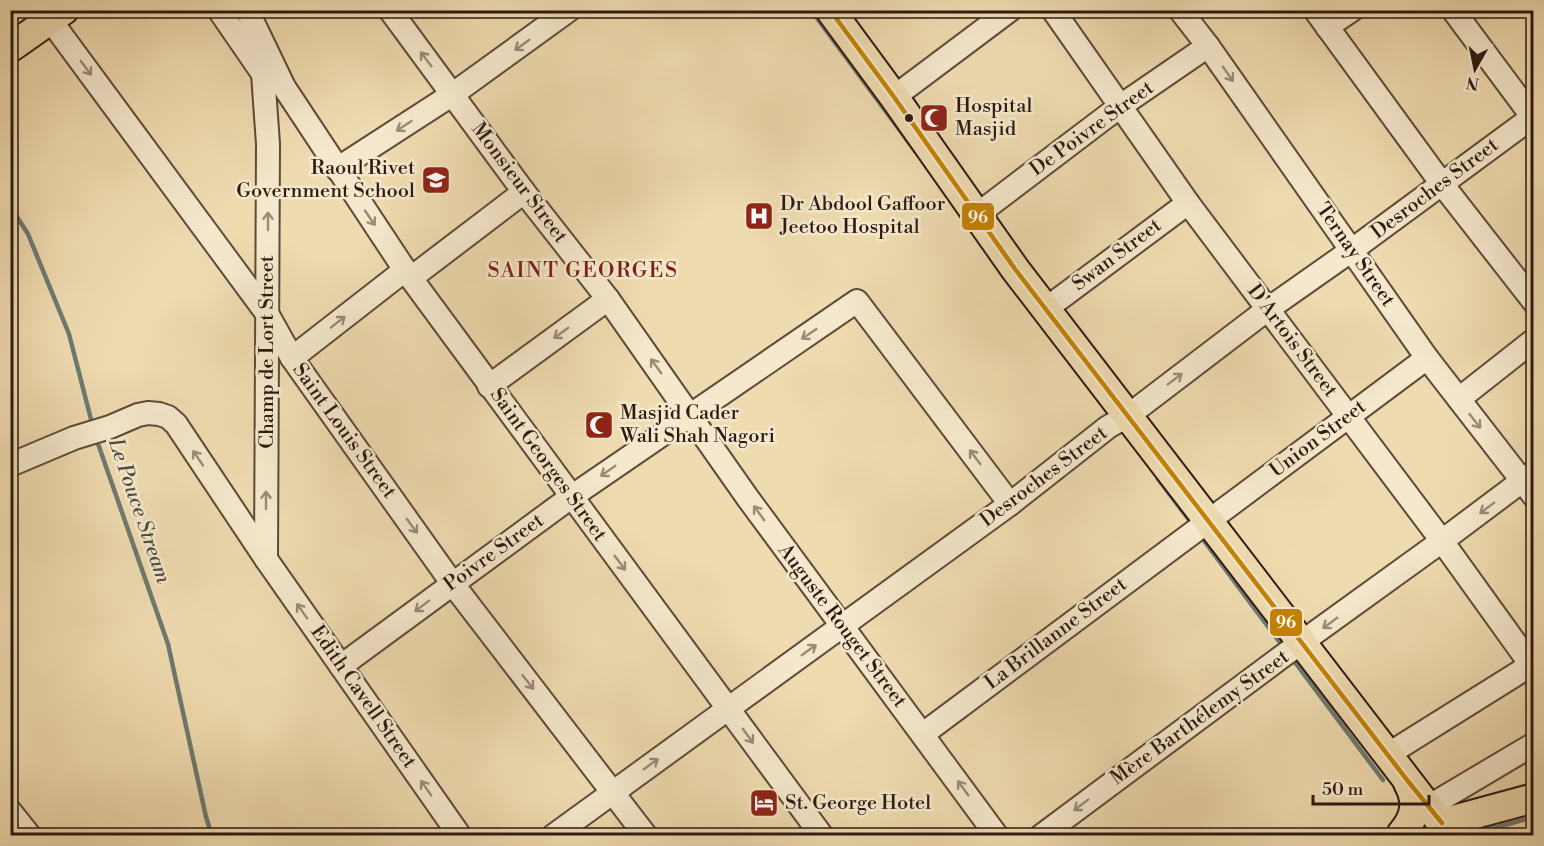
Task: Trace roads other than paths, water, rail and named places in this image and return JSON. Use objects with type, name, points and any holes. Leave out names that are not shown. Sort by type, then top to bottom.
[{"type":"main road","points":[[830,10],[1047,308],[1118,421],[1291,651],[1387,754],[1435,815],[1533,798]]},
{"type":"main road","points":[[10,48],[58,16]]},
{"type":"main road","points":[[1397,834],[1410,825],[1415,813],[1414,795],[1407,780]]},
{"type":"street","name":"Saint Georges Street","points":[[247,10],[284,87],[408,274],[822,836]]},
{"type":"street","name":"Monsieur Street","points":[[390,10],[524,192],[608,299],[690,414]]},
{"type":"street","points":[[337,169],[453,94],[569,10]]},
{"type":"street","points":[[894,97],[1010,10]]},
{"type":"street","name":"D'Artois Street","points":[[1053,10],[1188,203],[1442,541],[1532,667]]},
{"type":"street","name":"Ternay Street","points":[[1180,10],[1208,46],[1427,358],[1530,483]]},
{"type":"street","points":[[1352,10],[1321,19],[1442,184],[1533,302]]},
{"type":"street","points":[[1453,10],[1533,117]]},
{"type":"street","name":"Saint Georges Street","points":[[219,11],[263,74],[284,87]]},
{"type":"street","name":"Saint Louis Street","points":[[58,16],[268,315],[292,358],[452,583],[646,836]]},
{"type":"street","name":"De Poivre Street","points":[[978,214],[1119,107],[1208,46]]},
{"type":"street","name":"Champ de Lort Street","points":[[263,74],[268,144],[266,559]]},
{"type":"street","points":[[268,144],[282,122],[292,116],[304,117]]},
{"type":"street","name":"Desroches Street","points":[[553,836],[1010,504],[1268,309],[1533,117]]},
{"type":"street","points":[[292,358],[524,192]]},
{"type":"street","name":"Swan Street","points":[[1047,308],[1188,203]]},
{"type":"street","points":[[489,386],[608,299]]},
{"type":"street","name":"Poivre Street","points":[[341,666],[571,497],[857,301],[1010,504]]},
{"type":"street","points":[[1459,399],[1533,340]]},
{"type":"street","name":"Union Street","points":[[1199,527],[1427,358]]},
{"type":"street","name":"Edith Cavell Street","points":[[10,465],[74,438],[110,427],[138,415],[148,413],[168,417],[176,423],[266,559],[460,836]]},
{"type":"street","name":"Auguste Rouget Street","points":[[690,414],[747,497],[997,836]]},
{"type":"street","name":"Mère Barthélemy Street","points":[[1041,836],[1442,541],[1530,483]]},
{"type":"street","name":"La Brillanne Street","points":[[923,734],[1199,527]]},
{"type":"street","points":[[1387,754],[1532,667]]},
{"type":"street","points":[[1397,834],[1435,815],[1533,744]]},
{"type":"waterway","points":[[811,10],[915,151]]},
{"type":"waterway","name":"Le Pouce Stream","points":[[10,206],[28,234],[69,334],[93,427]]},
{"type":"waterway","name":"Le Pouce Stream","points":[[96,438],[168,644],[212,836]]},
{"type":"waterway","points":[[1158,479],[1193,525]]},
{"type":"waterway","points":[[1199,534],[1284,648]]},
{"type":"waterway","points":[[1291,657],[1383,780]]},
{"type":"waterway","points":[[1465,836],[1534,817]]},
{"type":"place","name":"Hospital Masjid","points":[[934,118]]},
{"type":"place","name":"Raoul Rivet Government School","points":[[436,180]]},
{"type":"place","name":"Dr Abdool Gaffoor Jeetoo Hospital","points":[[759,216]]},
{"type":"place","name":"Masjid Cader Wali Shah Nagori","points":[[599,425]]},
{"type":"place","name":"St. George Hotel","points":[[764,803]]},
{"type":"district","name":"SAINT GEORGES","points":[[583,271]]}]
